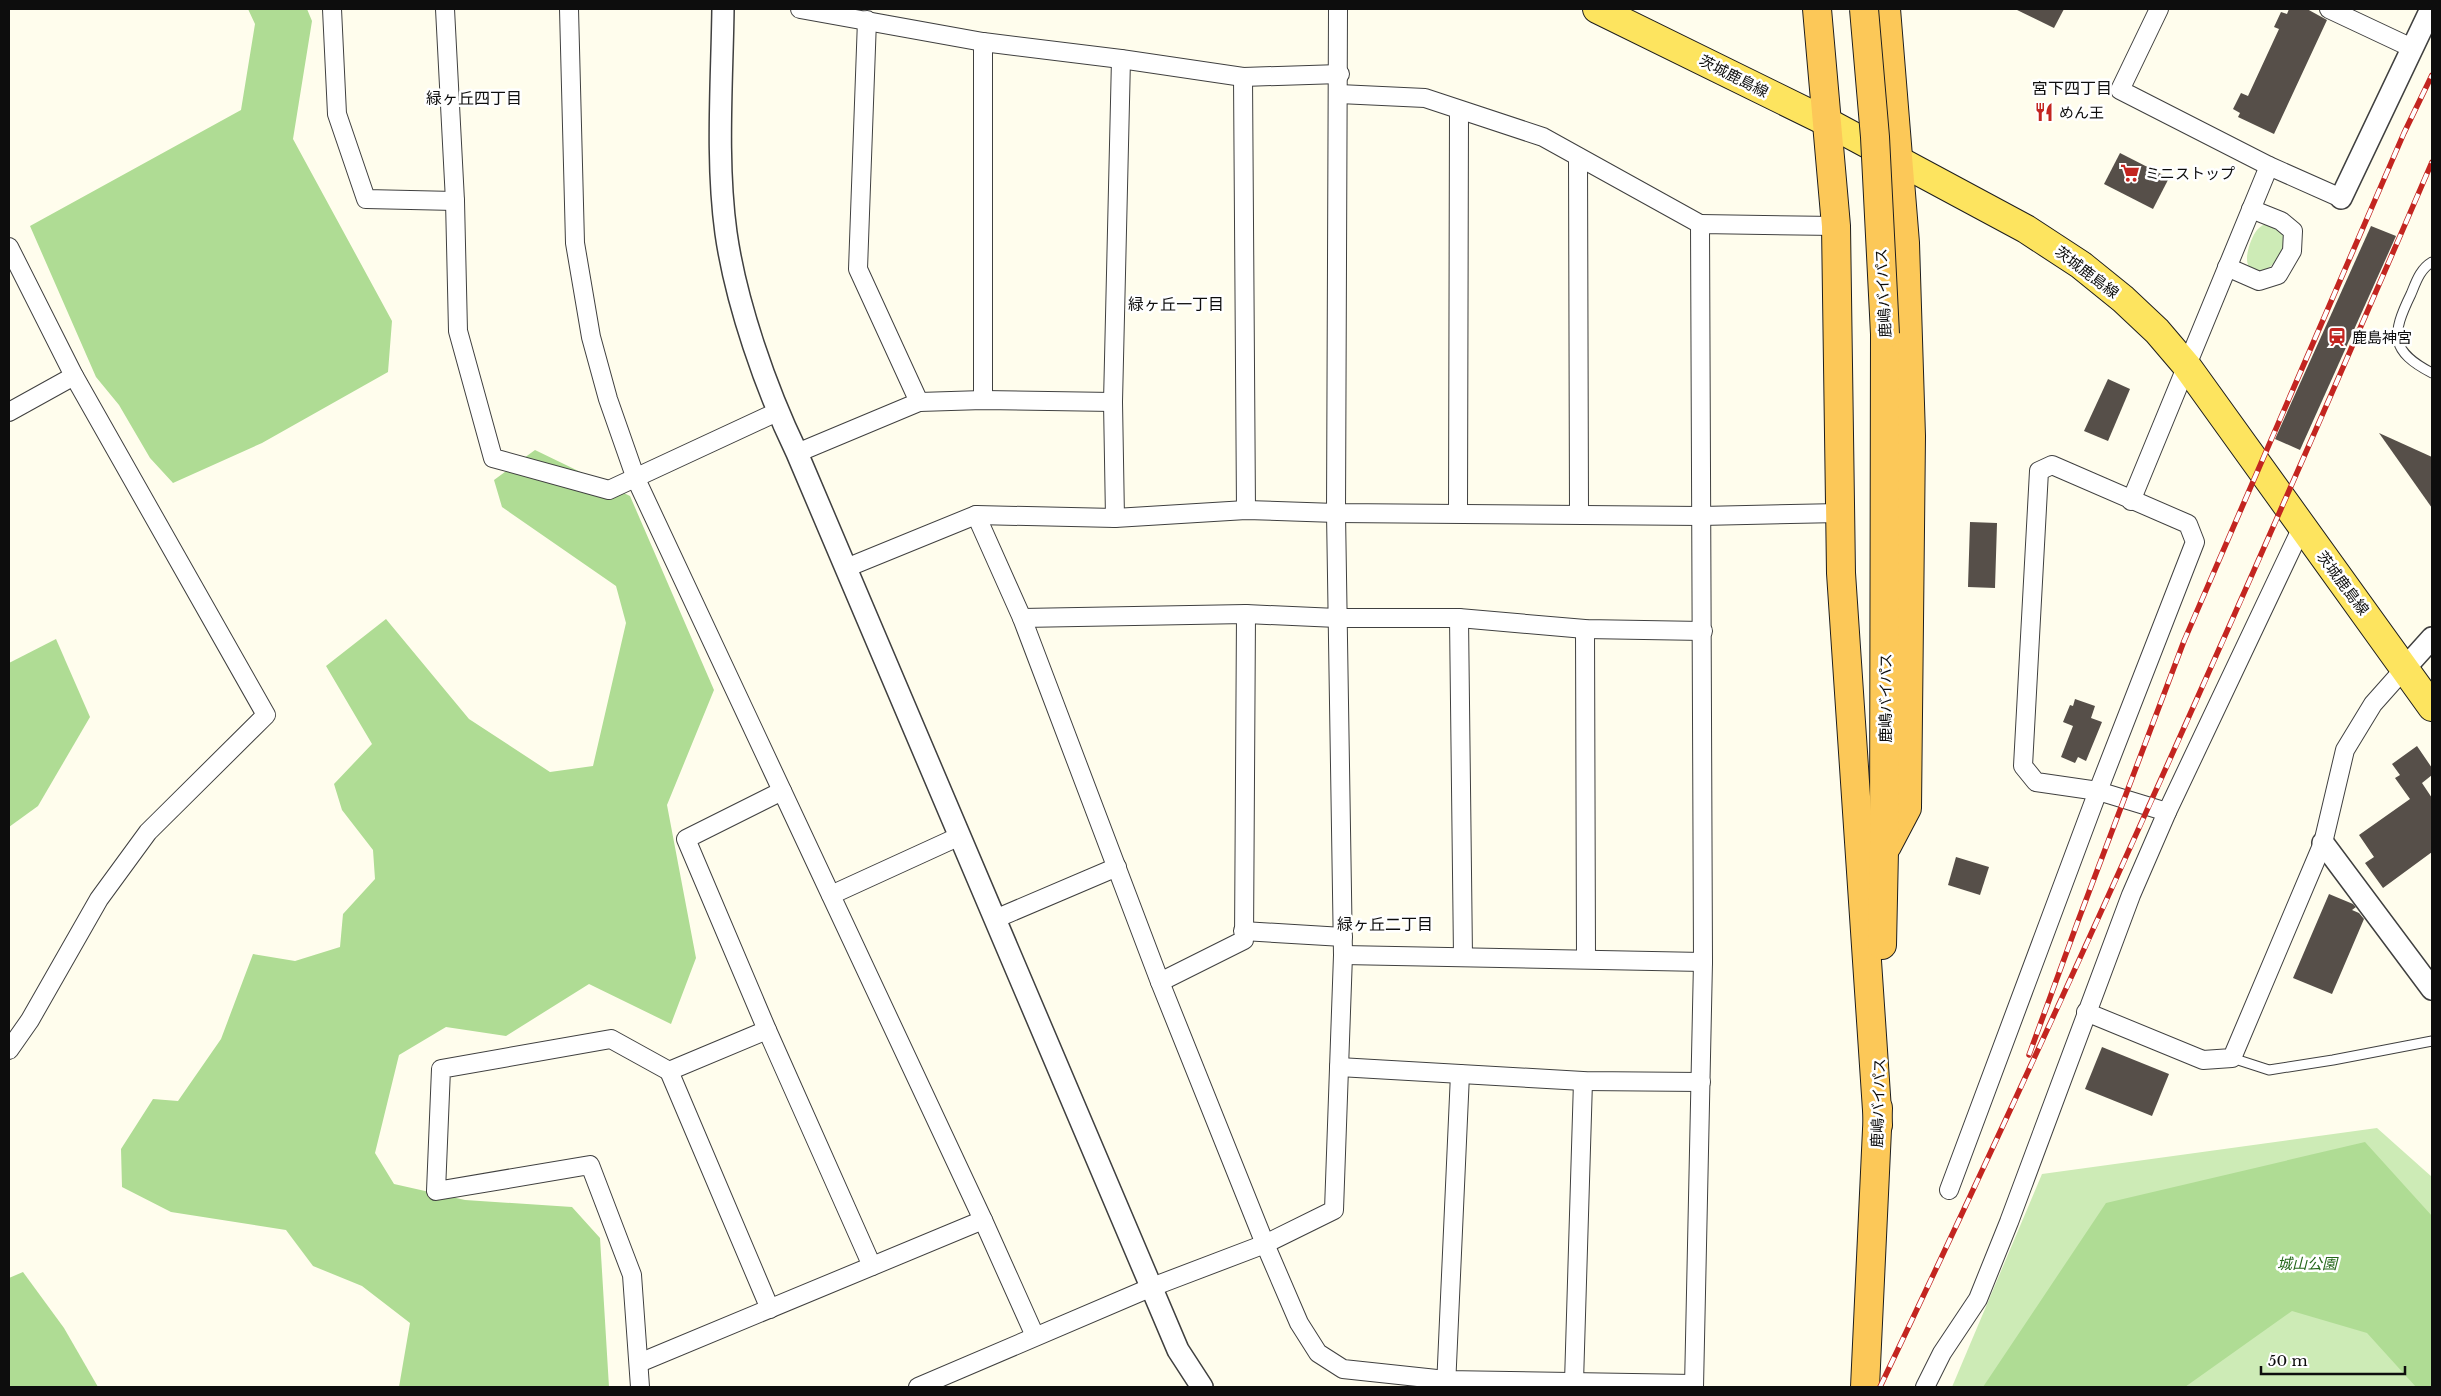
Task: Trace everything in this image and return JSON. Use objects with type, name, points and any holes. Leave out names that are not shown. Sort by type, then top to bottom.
[{"type":"highway","points":[[1817,9],[1836,226],[1841,573],[1878,1125]]},
{"type":"highway","name":"鹿嶋バイパス","points":[[1864,9],[1875,137],[1885,334],[1884,851],[1878,1125],[1865,1387]]},
{"type":"highway","points":[[1884,851],[1907,808],[1911,436],[1905,243],[1886,9]]},
{"type":"main road","name":"茨城鹿島線","points":[[1597,9],[1826,122],[2026,229],[2081,265],[2123,299],[2157,331],[2186,365],[2432,706]]},
{"type":"street","points":[[332,9],[337,114],[366,199],[455,201]]},
{"type":"street","points":[[445,9],[455,201],[458,330],[493,458],[609,490],[777,412]]},
{"type":"street","points":[[569,9],[575,243],[590,337],[608,399],[636,479],[983,1220],[1035,1336]]},
{"type":"street","points":[[723,9],[722,168],[726,232],[740,297],[777,412],[797,453],[1178,1350],[1202,1387]]},
{"type":"street","points":[[800,9],[983,42],[1121,59],[1243,77],[1340,74]]},
{"type":"street","points":[[923,1386],[1152,1287],[1265,1244],[1334,1210],[1343,955],[1336,513],[1340,94],[1338,9]]},
{"type":"street","points":[[2159,9],[2120,90],[2269,166],[2341,198],[2431,9]]},
{"type":"street","points":[[2329,9],[2412,48]]},
{"type":"street","points":[[867,20],[858,269],[919,402]]},
{"type":"street","points":[[983,42],[983,400]]},
{"type":"street","points":[[1115,518],[1113,402],[1121,59]]},
{"type":"street","points":[[1243,77],[1246,510]]},
{"type":"street","points":[[1340,94],[1426,98],[1542,137],[1700,224],[1836,226]]},
{"type":"street","points":[[1458,513],[1459,110]]},
{"type":"street","points":[[1578,157],[1579,514]]},
{"type":"street","points":[[2131,500],[2269,166]]},
{"type":"street","points":[[2227,267],[2259,281],[2278,275],[2292,251],[2293,231],[2281,221],[2251,209]]},
{"type":"street","points":[[976,515],[1022,618],[1160,982],[1265,1244],[1299,1323],[1318,1353],[1343,1369],[1446,1384],[1574,1382],[1694,1386],[1703,962],[1704,631],[1701,516],[1700,224]]},
{"type":"street","points":[[9,247],[74,376],[266,715],[148,832],[99,899],[30,1020],[9,1050]]},
{"type":"street","points":[[9,412],[74,376]]},
{"type":"street","points":[[797,453],[919,402],[983,400],[1113,402]]},
{"type":"street","points":[[1949,1190],[2098,791],[2196,542],[2188,524],[2052,465],[2039,471],[2023,766],[2036,782],[2098,791],[2167,812]]},
{"type":"street","points":[[846,568],[976,515],[1115,518],[1246,510],[1336,513],[1701,516],[1840,513]]},
{"type":"street","points":[[1925,1387],[1942,1353],[1978,1299],[2009,1222],[2116,931],[2167,812],[2302,528]]},
{"type":"street","points":[[1022,618],[1246,614],[1337,618],[1459,618],[1585,630],[1704,631]]},
{"type":"street","points":[[1160,982],[1244,940],[1246,614]]},
{"type":"street","points":[[1459,618],[1463,957]]},
{"type":"street","points":[[1585,630],[1586,959]]},
{"type":"street","points":[[2086,1012],[2203,1060],[2232,1058],[2324,843],[2345,750],[2372,704],[2432,638]]},
{"type":"street","points":[[782,791],[686,839],[767,1030],[872,1266]]},
{"type":"street","points":[[831,896],[960,836]]},
{"type":"street","points":[[2324,843],[2432,989]]},
{"type":"street","points":[[995,919],[1117,866]]},
{"type":"street","points":[[1244,931],[1343,937]]},
{"type":"street","points":[[1343,955],[1703,962]]},
{"type":"street","points":[[669,1071],[767,1030]]},
{"type":"street","points":[[640,1387],[632,1275],[590,1165],[436,1191],[441,1069],[611,1039],[669,1071],[770,1309]]},
{"type":"street","points":[[1339,1067],[1583,1081],[1701,1082]]},
{"type":"street","points":[[1446,1384],[1460,1074]]},
{"type":"street","points":[[1574,1382],[1583,1081]]},
{"type":"street","points":[[639,1363],[983,1220]]},
{"type":"lane","points":[[2432,262],[2422,271],[2403,310],[2398,340],[2404,356],[2432,374]]},
{"type":"lane","points":[[2232,1058],[2269,1070],[2432,1041]]},
{"type":"green space","points":[[248,9],[307,9],[312,21],[293,139],[392,321],[388,372],[262,443],[173,483],[150,458],[119,405],[96,377],[30,226],[241,110],[255,24]]},
{"type":"green space","points":[[2270,223],[2284,232],[2283,247],[2277,259],[2270,267],[2262,271],[2254,271],[2249,266],[2247,256],[2251,241],[2258,229]]},
{"type":"green space","points":[[535,450],[630,496],[714,690],[667,805],[696,958],[671,1024],[589,984],[506,1036],[446,1027],[399,1055],[375,1153],[394,1184],[465,1200],[572,1207],[600,1238],[609,1387],[399,1387],[410,1323],[362,1286],[313,1266],[286,1230],[171,1212],[122,1187],[121,1149],[153,1099],[178,1101],[221,1039],[253,954],[295,961],[340,947],[343,914],[375,879],[373,850],[342,810],[334,784],[372,744],[326,666],[386,619],[469,719],[550,772],[593,766],[626,623],[616,586],[502,507],[494,480]]},
{"type":"green space","points":[[56,639],[90,717],[38,806],[9,827],[9,663]]},
{"type":"green space","name":"城山公園","points":[[2377,1128],[2432,1177],[2432,1387],[1952,1387],[2042,1174]]},
{"type":"green space","name":"城山公園","points":[[2365,1142],[2432,1216],[2432,1387],[2416,1387],[2367,1333],[2292,1311],[2185,1387],[1983,1387],[2106,1203]]},
{"type":"green space","points":[[23,1272],[64,1328],[98,1387],[9,1387],[9,1278]]},
{"type":"building","points":[[2015,9],[2064,9],[2054,28]]},
{"type":"building","points":[[2289,9],[2307,9],[2327,20],[2274,134],[2238,117],[2240,113],[2233,109],[2241,93],[2248,96],[2279,29],[2274,27],[2281,12],[2287,14]]},
{"type":"building","points":[[2120,153],[2169,178],[2153,209],[2104,184]]},
{"type":"building","points":[[2371,226],[2396,236],[2300,450],[2275,439]]},
{"type":"building","points":[[2108,379],[2130,389],[2108,441],[2084,431]]},
{"type":"building","points":[[2379,433],[2432,457],[2432,508]]},
{"type":"building","points":[[1970,522],[1997,523],[1995,588],[1968,587]]},
{"type":"building","points":[[2075,699],[2095,706],[2091,718],[2102,722],[2086,761],[2078,757],[2075,763],[2061,757],[2073,726],[2063,722],[2070,705],[2073,706]]},
{"type":"building","points":[[2417,746],[2432,768],[2432,775],[2422,783],[2432,798],[2432,852],[2383,888],[2365,863],[2374,857],[2359,835],[2410,799],[2395,778],[2400,775],[2392,764]]},
{"type":"building","points":[[1956,857],[1989,867],[1980,895],[1948,885]]},
{"type":"building","points":[[2329,894],[2353,904],[2356,907],[2352,910],[2359,913],[2364,919],[2332,994],[2293,978]]},
{"type":"building","points":[[2102,1047],[2169,1074],[2152,1116],[2085,1089]]},
{"type":"railway","points":[[2029,1055],[2184,641],[2404,133],[2432,75]]},
{"type":"railway","points":[[1880,1387],[2023,1083],[2162,777],[2432,162]]},
{"type":"place","name":"めん王","points":[[2044,112]]},
{"type":"place","name":"ミニストップ","points":[[2130,173]]},
{"type":"place","name":"鹿島神宮","points":[[2337,337]]},
{"type":"district","name":"宮下四丁目","points":[[2072,88]]},
{"type":"district","name":"緑ヶ丘四丁目","points":[[474,98]]},
{"type":"district","name":"緑ヶ丘一丁目","points":[[1176,304]]},
{"type":"district","name":"緑ヶ丘二丁目","points":[[1385,924]]}]
